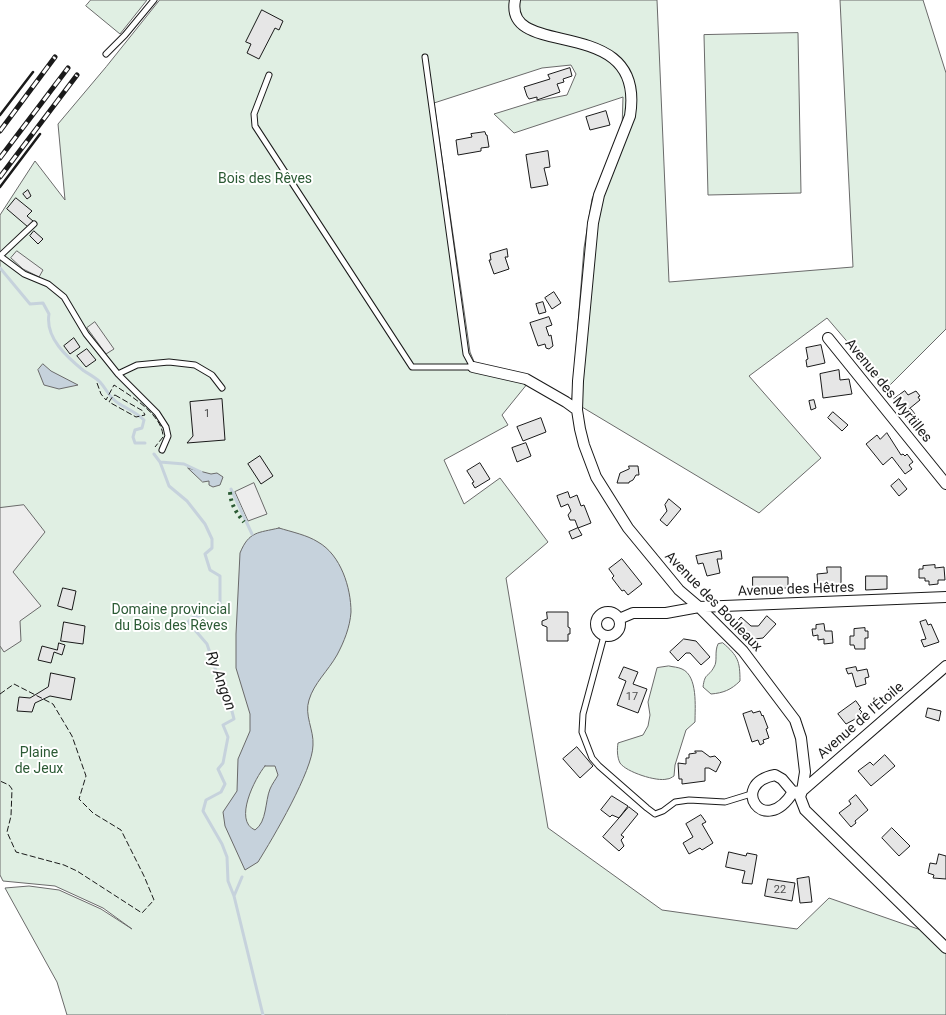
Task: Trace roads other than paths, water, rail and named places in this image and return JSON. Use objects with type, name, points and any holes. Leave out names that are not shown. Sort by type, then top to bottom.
[{"type":"street","name":"Avenue des Bouleaux","points":[[514,0],[515,12],[523,26],[542,35],[601,50],[620,64],[626,73],[631,88],[632,106],[630,116],[599,196],[593,223],[586,290],[577,410],[584,445],[596,477],[628,528],[660,569],[679,590],[743,651],[795,720],[801,738],[805,772],[798,791],[805,810],[946,948]]},
{"type":"street","name":"Avenue des Myrtilles","points":[[828,338],[946,484]]},
{"type":"street","points":[[473,368],[526,379],[577,410]]},
{"type":"street","name":"Avenue des Hêtres","points":[[604,636],[597,631],[594,623],[598,615],[605,611],[614,612],[619,618],[633,613],[666,613],[699,608],[946,597]]},
{"type":"street","points":[[604,636],[611,636],[617,632],[620,626],[619,618]]},
{"type":"street","name":"Avenue de l'Étoile","points":[[751,794],[755,804],[762,810],[770,811],[779,807],[946,666]]},
{"type":"street","points":[[751,794],[759,781],[767,776],[774,775],[798,791]]},
{"type":"lane","points":[[106,54],[125,35],[154,0]]},
{"type":"lane","points":[[269,75],[254,114],[255,126],[412,367],[473,368],[466,354],[425,57]]},
{"type":"lane","points":[[34,224],[0,256],[24,274],[48,284],[64,296],[86,334],[118,374],[156,413],[166,427],[168,436],[162,450]]},
{"type":"lane","points":[[118,374],[137,365],[169,362],[195,365],[212,375],[222,388]]},
{"type":"lane","points":[[604,636],[583,714],[582,732],[592,758],[599,766],[655,814],[663,811],[675,802],[689,800],[725,802],[751,794]]},
{"type":"waterway","name":"Ry Angon","points":[[0,268],[30,304],[43,303],[49,314],[50,331],[64,353],[100,382],[115,401],[144,420],[142,428],[135,430],[133,437],[135,443],[145,443]]},
{"type":"waterway","name":"Ry Angon","points":[[154,454],[160,462],[184,464],[201,472]]},
{"type":"waterway","name":"Ry Angon","points":[[160,462],[169,486],[187,501],[205,524],[212,539],[212,548],[205,554],[210,570],[220,576],[220,603],[209,612],[192,618],[188,622],[207,644],[216,671],[228,696],[234,719],[223,725],[228,737],[223,763],[218,769],[225,784],[221,792],[206,800],[203,811],[222,844],[227,857],[228,881],[234,896]]},
{"type":"waterway","name":"Ry Angon","points":[[231,489],[252,534]]},
{"type":"waterway","name":"Ry Angon","points":[[242,877],[234,896],[263,1015]]},
{"type":"railway","points":[[0,131],[55,57]]},
{"type":"railway","points":[[0,158],[68,68]]},
{"type":"railway","points":[[0,177],[77,75]]},
{"type":"park label","name":"Bois des Rêves","points":[[265,179]]},
{"type":"park label","name":"Domaine provincial du Bois des Rêves","points":[[171,618]]},
{"type":"park label","name":"Plaine de Jeux","points":[[39,762]]}]
